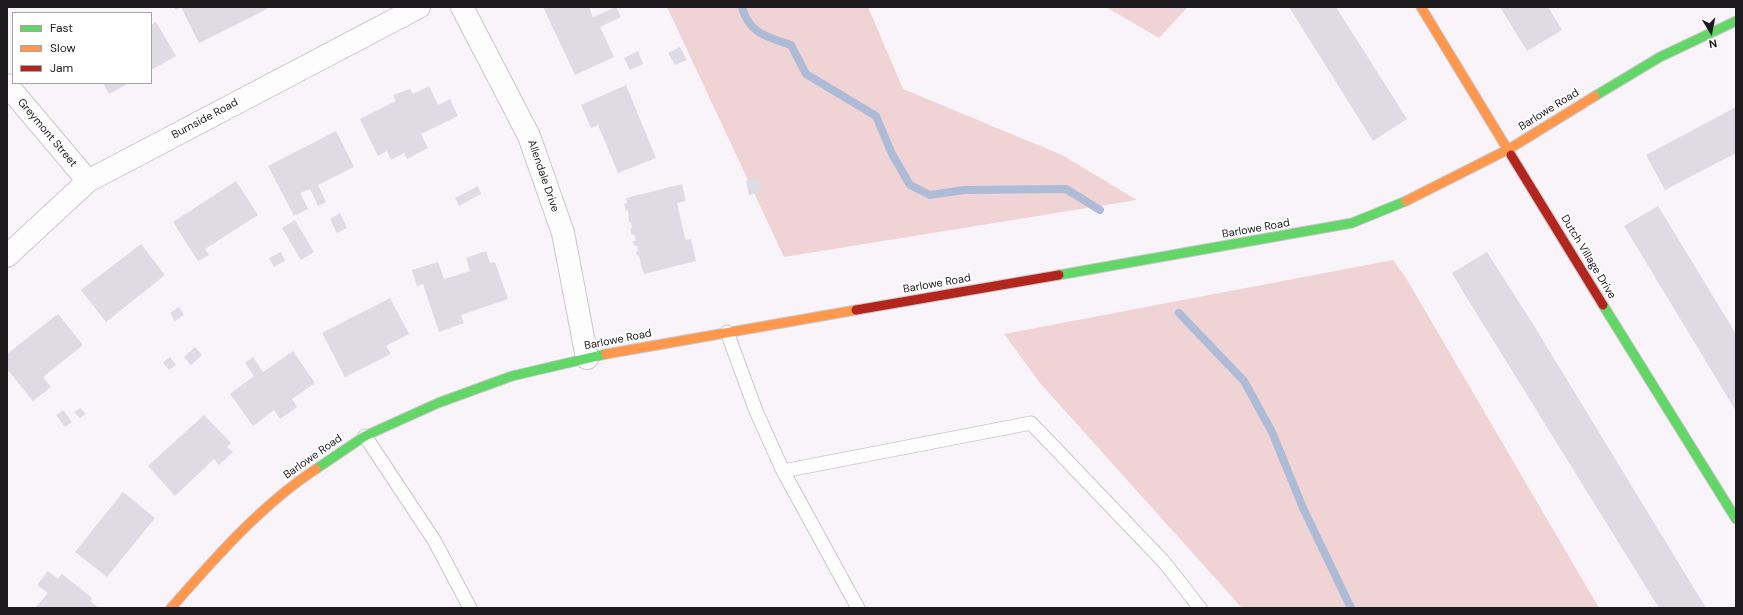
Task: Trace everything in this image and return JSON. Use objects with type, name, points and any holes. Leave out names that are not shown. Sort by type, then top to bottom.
[{"type":"street","name":"Burnside Road","points":[[7,256],[88,181],[419,7]]},
{"type":"street","name":"Allendale Drive","points":[[462,7],[530,136],[563,233],[587,358]]},
{"type":"street","name":"Dutch Village Drive","points":[[1421,7],[1509,149],[1662,403],[1736,519]]},
{"type":"street","name":"Barlowe Road","points":[[171,608],[238,533],[299,480],[365,436],[438,403],[497,382],[587,358],[728,332],[1216,249],[1352,223],[1402,203],[1509,149],[1660,57],[1736,21]]},
{"type":"street","name":"Greymont Street","points":[[7,85],[88,181]]},
{"type":"lane","points":[[728,332],[756,411],[783,471],[858,608]]},
{"type":"lane","points":[[783,471],[1031,423],[1164,562],[1200,608]]},
{"type":"lane","points":[[365,436],[434,540],[470,608]]},
{"type":"shaded area","points":[[667,7],[868,7],[903,89],[1062,155],[1137,200],[784,257]]},
{"type":"shaded area","points":[[1106,7],[1188,7],[1159,38]]},
{"type":"shaded area","points":[[1393,260],[1406,278],[1599,608],[1242,608],[1040,383],[1004,334]]},
{"type":"building","points":[[174,7],[181,7],[176,10]]},
{"type":"building","points":[[181,7],[266,7],[267,9],[199,43]]},
{"type":"building","points":[[543,7],[589,7],[593,17],[616,7],[621,17],[600,27],[614,57],[575,75]]},
{"type":"building","points":[[1289,7],[1336,7],[1407,119],[1373,141]]},
{"type":"building","points":[[1500,7],[1548,7],[1562,30],[1527,51]]},
{"type":"building","points":[[156,22],[176,56],[152,69],[152,24]]},
{"type":"building","points":[[680,47],[687,60],[675,65],[668,53]]},
{"type":"building","points":[[638,51],[643,64],[630,70],[624,58]]},
{"type":"building","points":[[104,84],[127,84],[109,94]]},
{"type":"building","points":[[626,85],[656,158],[618,173],[598,125],[591,128],[581,105]]},
{"type":"building","points":[[429,86],[438,105],[450,99],[458,116],[421,134],[428,148],[407,159],[404,153],[391,160],[387,151],[378,156],[360,119],[396,101],[393,95],[410,89],[413,94]]},
{"type":"building","points":[[1736,107],[1736,153],[1665,190],[1646,155]]},
{"type":"building","points":[[336,131],[354,167],[318,185],[326,202],[318,206],[310,189],[300,193],[308,209],[294,216],[268,166]]},
{"type":"building","points":[[759,178],[762,192],[749,195],[746,181]]},
{"type":"building","points":[[236,181],[258,215],[205,249],[209,255],[198,261],[173,222]]},
{"type":"building","points":[[682,184],[686,201],[677,203],[685,238],[686,240],[691,239],[696,261],[644,274],[639,255],[637,256],[636,252],[638,251],[637,245],[634,246],[633,241],[636,241],[634,234],[632,235],[630,229],[632,228],[631,222],[629,222],[628,210],[626,211],[624,204],[627,203],[626,198]]},
{"type":"building","points":[[478,186],[481,194],[459,206],[455,198]]},
{"type":"building","points":[[1658,206],[1736,334],[1736,411],[1624,226]]},
{"type":"building","points":[[340,213],[347,228],[337,233],[330,219]]},
{"type":"building","points":[[295,220],[314,252],[301,260],[282,228]]},
{"type":"building","points":[[141,244],[165,275],[106,322],[81,290]]},
{"type":"building","points":[[486,251],[490,263],[495,262],[508,299],[461,315],[464,323],[439,332],[423,284],[417,286],[412,270],[438,262],[444,279],[470,271],[466,258]]},
{"type":"building","points":[[281,252],[285,261],[274,267],[269,258]]},
{"type":"building","points":[[1487,252],[1536,329],[1706,608],[1659,608],[1462,290],[1452,273]]},
{"type":"building","points":[[390,298],[409,334],[386,346],[391,354],[345,377],[322,333]]},
{"type":"building","points":[[179,307],[184,315],[175,321],[170,313]]},
{"type":"building","points":[[58,314],[83,345],[43,377],[51,387],[33,401],[7,369],[7,354]]},
{"type":"building","points":[[195,347],[202,355],[191,365],[184,357]]},
{"type":"building","points":[[293,351],[315,383],[292,399],[297,407],[280,419],[274,410],[253,426],[230,394],[254,376],[245,363],[253,357],[263,372]]},
{"type":"building","points":[[170,357],[176,365],[169,370],[163,362]]},
{"type":"building","points":[[80,408],[86,414],[80,418],[74,412]]},
{"type":"building","points":[[63,410],[72,422],[65,427],[56,415]]},
{"type":"building","points":[[204,415],[231,443],[227,447],[233,452],[219,465],[214,459],[175,496],[148,466]]},
{"type":"building","points":[[123,492],[155,518],[107,577],[75,552]]},
{"type":"building","points":[[48,571],[58,579],[62,574],[92,598],[90,601],[99,608],[35,608],[48,593],[37,585]]},
{"type":"waterway","points":[[742,7],[749,23],[760,33],[767,37],[791,45],[806,74],[876,116],[892,154],[910,185],[930,195],[964,190],[1066,189],[1100,210]]},
{"type":"waterway","points":[[1179,313],[1244,381],[1272,432],[1303,508],[1351,608]]},
{"type":"traffic: fast","points":[[1595,96],[1660,57],[1736,21]]},
{"type":"traffic: fast","points":[[1059,275],[1352,223],[1406,201]]},
{"type":"traffic: fast","points":[[1603,305],[1736,519]]},
{"type":"traffic: fast","points":[[316,469],[365,436],[438,403],[512,376],[606,354]]},
{"type":"traffic: slow","points":[[1421,7],[1511,155]]},
{"type":"traffic: slow","points":[[1406,201],[1509,149],[1595,96]]},
{"type":"traffic: slow","points":[[606,354],[856,310]]},
{"type":"traffic: slow","points":[[171,608],[204,570],[257,516],[276,499],[316,469]]},
{"type":"traffic: jam","points":[[1511,155],[1603,305]]},
{"type":"traffic: jam","points":[[856,310],[1059,275]]}]
